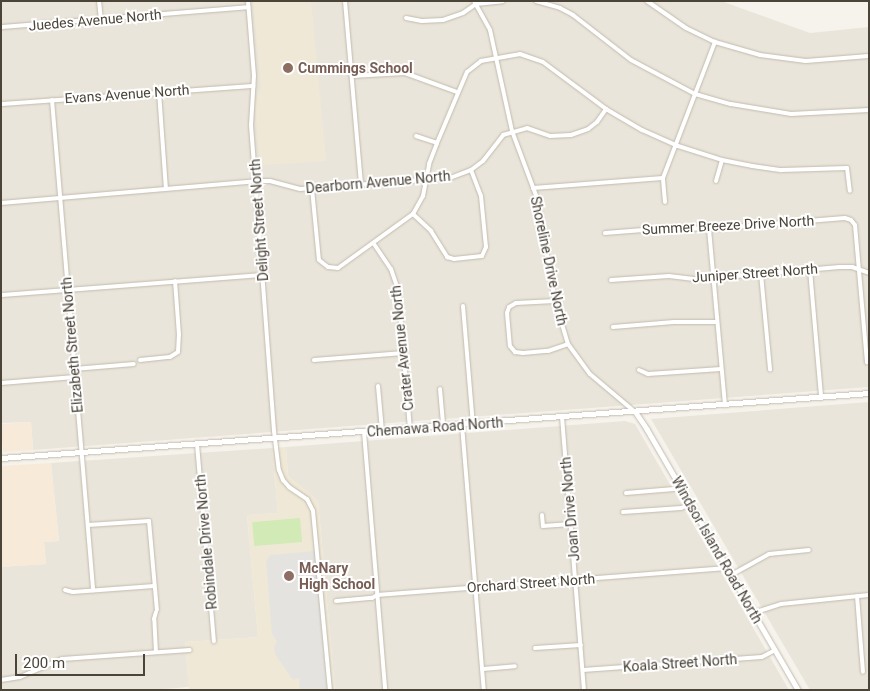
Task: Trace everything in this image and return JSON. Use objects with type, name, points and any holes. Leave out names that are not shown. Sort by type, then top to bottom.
[{"type":"street","points":[[99,1],[100,20]]},
{"type":"street","name":"Delight Street North","points":[[248,1],[254,76],[251,110],[265,323],[279,470],[283,480],[289,487],[307,499],[313,511],[330,690]]},
{"type":"street","points":[[345,1],[361,185]]},
{"type":"street","points":[[406,18],[422,21],[443,20],[463,13],[475,3],[503,1]]},
{"type":"street","points":[[536,1],[560,8],[573,15],[631,60],[695,94],[761,111],[791,114],[869,110]]},
{"type":"street","points":[[647,1],[673,20],[715,42],[779,59],[806,61],[869,56]]},
{"type":"street","name":"Shoreline Drive North","points":[[475,3],[487,21],[512,131],[538,203],[555,301],[568,344],[590,374],[635,412]]},
{"type":"street","name":"Juedes Avenue North","points":[[1,28],[248,7]]},
{"type":"street","points":[[665,202],[663,178],[715,42]]},
{"type":"street","points":[[312,189],[319,260],[324,266],[334,268],[342,266],[413,214],[423,196],[436,143],[462,78],[473,66],[481,61],[496,56],[520,54],[543,62],[606,109],[642,130],[675,145],[722,160],[782,170],[847,168],[850,191]]},
{"type":"street","points":[[352,76],[405,73],[457,92]]},
{"type":"street","name":"Evans Avenue North","points":[[1,104],[252,86]]},
{"type":"street","points":[[158,92],[166,190]]},
{"type":"street","name":"Elizabeth Street North","points":[[52,100],[93,590]]},
{"type":"street","points":[[512,131],[527,128],[550,136],[572,135],[588,129],[597,122],[606,109]]},
{"type":"street","name":"Dearborn Avenue North","points":[[1,203],[256,181],[270,181],[300,189],[312,189],[450,178],[471,170],[489,154],[500,136],[512,131]]},
{"type":"street","points":[[416,136],[436,143]]},
{"type":"street","points":[[716,180],[722,160]]},
{"type":"street","points":[[413,214],[431,231],[447,257],[454,259],[482,256],[486,247],[482,196],[471,170]]},
{"type":"street","points":[[533,188],[663,178]]},
{"type":"street","name":"Summer Breeze Drive North","points":[[605,233],[669,228],[709,229],[845,218],[851,220],[854,225],[859,270]]},
{"type":"street","points":[[709,229],[725,404]]},
{"type":"street","name":"Crater Avenue North","points":[[374,244],[391,269],[396,283],[410,429]]},
{"type":"street","name":"Juniper Street North","points":[[611,280],[669,276],[694,279],[713,278],[840,267],[869,273]]},
{"type":"street","points":[[810,270],[821,397]]},
{"type":"street","points":[[859,270],[868,362]]},
{"type":"street","points":[[761,274],[770,370]]},
{"type":"street","points":[[1,295],[263,275]]},
{"type":"street","points":[[140,360],[175,355],[180,348],[175,281]]},
{"type":"street","points":[[555,301],[516,304],[509,307],[507,313],[510,346],[515,352],[523,353],[548,351],[568,344]]},
{"type":"street","points":[[463,306],[473,424]]},
{"type":"street","points":[[613,327],[674,322],[717,322]]},
{"type":"street","points":[[314,360],[404,352]]},
{"type":"street","points":[[74,369],[134,364]]},
{"type":"street","points":[[639,370],[648,374],[721,369]]},
{"type":"street","points":[[1,383],[75,377]]},
{"type":"street","points":[[378,386],[382,431]]},
{"type":"street","points":[[440,389],[444,426]]},
{"type":"street","name":"Chemawa Road North","points":[[1,458],[410,429],[869,393]]},
{"type":"street","name":"Windsor Island Road North","points":[[635,412],[691,504],[798,690]]},
{"type":"street","name":"Joan Drive North","points":[[562,417],[584,690]]},
{"type":"street","points":[[462,425],[484,690]]},
{"type":"street","points":[[364,432],[385,690]]},
{"type":"street","name":"Robindale Drive North","points":[[197,444],[214,641]]},
{"type":"street","points":[[626,493],[674,489],[680,486]]},
{"type":"street","points":[[623,512],[681,508],[691,504]]},
{"type":"street","points":[[542,515],[543,526],[571,524]]},
{"type":"street","points":[[88,525],[149,521],[157,611],[154,619],[156,652]]},
{"type":"street","points":[[731,575],[769,554],[809,550]]},
{"type":"street","name":"Orchard Street North","points":[[336,601],[372,598],[377,595],[727,568]]},
{"type":"street","points":[[65,590],[73,592],[154,586]]},
{"type":"street","points":[[754,613],[781,604],[869,595]]},
{"type":"street","points":[[857,596],[863,672]]},
{"type":"street","points":[[535,648],[581,645]]},
{"type":"street","points":[[1,680],[20,677],[62,658],[190,650]]},
{"type":"street","name":"Koala Street North","points":[[583,670],[762,657],[775,650]]},
{"type":"street","points":[[483,669],[515,666]]},
{"type":"shaded area","points":[[1,1],[721,1],[810,33],[869,27],[869,387],[33,450],[31,422],[1,423]]},
{"type":"shaded area","name":"Cummings School","points":[[253,1],[311,1],[326,161],[260,165],[255,106],[261,85]]},
{"type":"shaded area","points":[[869,402],[869,690],[810,690],[651,419]]},
{"type":"shaded area","points":[[625,421],[635,424],[789,690],[335,690],[318,501],[288,476],[286,447]]},
{"type":"shaded area","points":[[31,422],[33,450],[3,452],[1,424]]},
{"type":"shaded area","name":"McNary High School","points":[[286,447],[288,476],[318,501],[335,690],[189,690],[185,642],[258,637],[247,515],[278,513],[272,448]]},
{"type":"shaded area","points":[[272,448],[278,513],[247,515],[258,637],[185,642],[189,687],[151,690],[1,690],[1,567],[46,564],[44,542],[59,541],[51,463]]},
{"type":"shaded area","points":[[51,463],[59,541],[44,542],[46,564],[1,567],[1,466]]},
{"type":"shaded area","points":[[315,551],[327,690],[300,690],[299,678],[293,680],[275,654],[274,647],[277,641],[272,634],[266,561],[270,555]]},
{"type":"green space","points":[[300,518],[302,542],[254,546],[252,522]]},
{"type":"place","name":"Cummings School","points":[[288,68]]},
{"type":"place","name":"McNary High School","points":[[289,576]]}]
